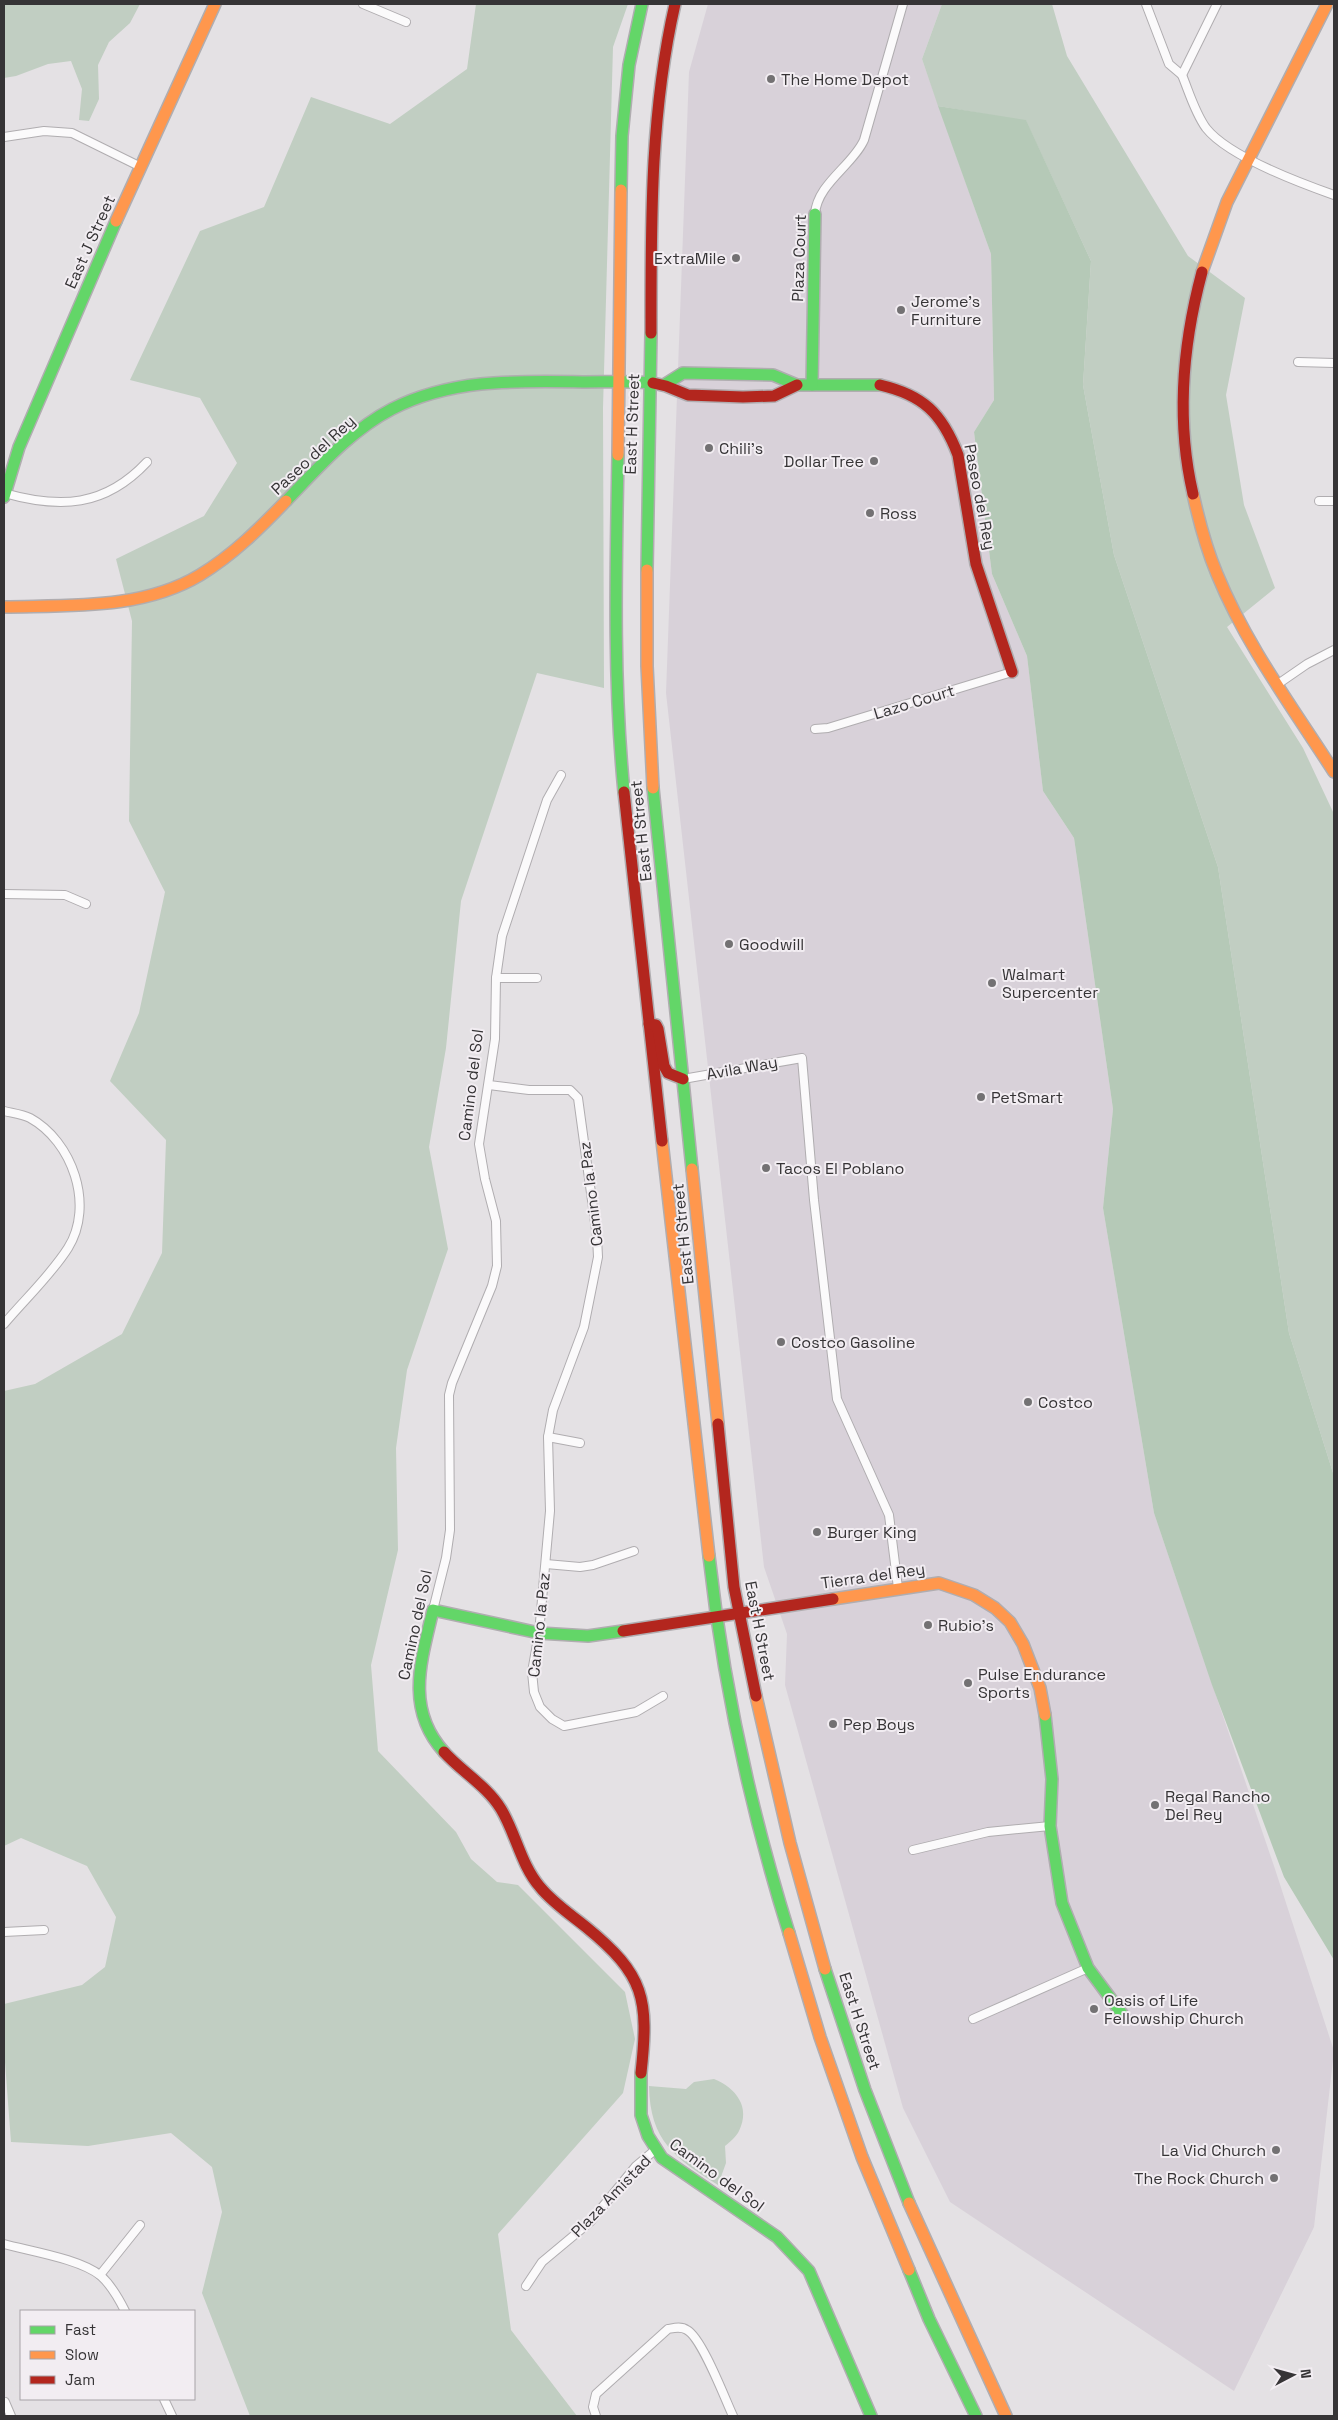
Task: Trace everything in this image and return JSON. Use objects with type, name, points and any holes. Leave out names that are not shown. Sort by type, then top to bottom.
[{"type":"main road","name":"East J Street","points":[[4,497],[19,447],[141,167],[215,4]]},
{"type":"main road","name":"East H Street","points":[[642,4],[629,65],[622,136],[616,582],[618,700],[623,779],[649,1024],[716,1617],[731,1698],[762,1837],[780,1905],[820,2037],[866,2166],[929,2318],[976,2416]]},
{"type":"main road","name":"East H Street","points":[[675,4],[666,36],[656,121],[646,496],[646,690],[652,775],[738,1613],[783,1818],[800,1886],[841,2018],[883,2138],[942,2282],[1006,2416]]},
{"type":"main road","points":[[1327,4],[1223,210],[1204,265],[1188,334],[1183,400],[1186,451],[1192,490],[1217,573],[1242,626],[1334,772]]},
{"type":"main road","name":"Plaza Court","points":[[812,385],[815,214]]},
{"type":"main road","name":"Paseo del Rey","points":[[664,385],[683,373],[773,375],[797,385],[878,384],[898,389],[923,401],[937,414],[952,439],[958,455],[976,564],[1012,672]]},
{"type":"main road","name":"Paseo del Rey","points":[[4,607],[116,603],[154,594],[199,576],[239,548],[354,435],[391,410],[422,396],[465,384],[495,380],[619,382],[664,385],[684,395],[773,397],[797,385]]},
{"type":"main road","points":[[649,1024],[656,1025],[658,1029],[664,1066],[668,1073],[683,1079]]},
{"type":"main road","name":"Tierra del Rey","points":[[434,1610],[539,1633],[588,1636],[939,1583],[974,1595],[995,1608],[1010,1622],[1023,1644],[1040,1688],[1045,1713],[1052,1779],[1050,1826],[1062,1903],[1088,1968],[1125,2018]]},
{"type":"main road","name":"Camino del Sol","points":[[434,1610],[418,1678],[418,1701],[424,1722],[439,1749],[499,1806],[514,1832],[532,1875],[544,1893],[621,1958],[637,1983],[646,2010],[646,2035],[638,2086],[639,2104],[643,2122],[655,2150],[662,2158],[777,2237],[808,2271],[871,2416]]},
{"type":"street","points":[[364,4],[406,22]]},
{"type":"street","name":"Plaza Court","points":[[815,214],[824,191],[860,150],[903,4]]},
{"type":"street","points":[[1146,4],[1169,64],[1182,75],[1205,127],[1220,142],[1250,158],[1302,184],[1334,195]]},
{"type":"street","points":[[1182,75],[1217,4]]},
{"type":"street","points":[[4,137],[44,131],[72,133],[141,167]]},
{"type":"street","points":[[1298,362],[1334,362]]},
{"type":"street","points":[[4,493],[27,500],[54,503],[75,502],[99,496],[116,488],[135,475],[147,462]]},
{"type":"street","points":[[1319,501],[1334,501]]},
{"type":"street","points":[[1278,684],[1307,664],[1334,650]]},
{"type":"street","name":"Lazo Court","points":[[815,729],[828,728],[1012,672]]},
{"type":"street","name":"Camino del Sol","points":[[434,1610],[446,1558],[450,1530],[449,1395],[492,1286],[497,1266],[496,1221],[485,1180],[480,1144],[495,1039],[496,978],[505,928],[547,800],[561,775]]},
{"type":"street","points":[[4,894],[65,895],[86,904]]},
{"type":"street","points":[[496,978],[536,978]]},
{"type":"street","name":"Avila Way","points":[[683,1079],[802,1058],[814,1200],[837,1399],[889,1515],[898,1588]]},
{"type":"street","name":"Camino la Paz","points":[[489,1084],[529,1090],[570,1090],[578,1098],[597,1232],[598,1257],[584,1327],[553,1410],[548,1437],[550,1511],[539,1633],[532,1672],[534,1692],[540,1707],[564,1726],[636,1712],[663,1696]]},
{"type":"street","points":[[4,1111],[27,1117],[55,1139],[73,1170],[79,1203],[77,1225],[68,1248],[4,1324]]},
{"type":"street","points":[[548,1437],[580,1442]]},
{"type":"street","points":[[546,1564],[593,1566],[634,1552]]},
{"type":"street","points":[[913,1850],[988,1832],[1050,1826]]},
{"type":"street","points":[[4,1932],[44,1930]]},
{"type":"street","points":[[973,2019],[1088,1968]]},
{"type":"street","name":"Plaza Amistad","points":[[526,2286],[542,2262],[590,2222],[636,2166],[655,2150]]},
{"type":"street","points":[[100,2275],[140,2225]]},
{"type":"street","points":[[4,2244],[69,2260],[100,2275],[116,2295],[124,2310]]},
{"type":"street","points":[[596,2416],[593,2407],[596,2394],[668,2328],[680,2327],[688,2330],[697,2340],[733,2416]]},
{"type":"street","points":[[164,2400],[172,2416]]},
{"type":"street","points":[[5,2402],[11,2416]]},
{"type":"shaded area","points":[[4,4],[140,4],[130,23],[109,42],[98,65],[99,99],[89,121],[79,120],[82,89],[71,61],[48,64],[16,76],[4,78]]},
{"type":"shaded area","points":[[476,4],[628,4],[613,47],[603,408],[604,688],[537,673],[461,901],[446,1048],[429,1147],[448,1249],[407,1370],[396,1448],[398,1550],[371,1665],[378,1751],[456,1832],[471,1859],[497,1882],[518,1885],[625,1992],[635,2039],[623,2093],[498,2234],[511,2330],[577,2416],[250,2416],[202,2293],[222,2212],[212,2167],[171,2133],[88,2146],[11,2142],[4,2049],[4,2004],[82,1985],[105,1967],[116,1917],[87,1866],[21,1838],[4,1846],[4,1391],[35,1384],[122,1334],[162,1253],[166,1140],[110,1081],[139,1013],[165,892],[129,821],[132,621],[116,559],[204,516],[237,463],[200,398],[130,380],[200,231],[264,207],[311,97],[390,124],[467,69]]},
{"type":"shaded area","points":[[708,4],[942,4],[922,59],[991,254],[994,400],[974,432],[992,574],[1027,656],[1043,791],[1074,838],[1113,1109],[1103,1208],[1154,1513],[1275,1869],[1334,2051],[1314,2227],[1234,2391],[950,2202],[903,2108],[785,1685],[787,1634],[764,1567],[666,693],[689,72]]},
{"type":"shaded area","points":[[942,4],[1052,4],[1067,56],[1188,256],[1245,298],[1226,395],[1244,505],[1275,588],[1227,627],[1303,748],[1334,814],[1334,1476],[1289,1333],[1218,867],[1114,555],[1083,385],[1091,261],[1026,121],[938,106],[922,59]]},
{"type":"shaded area","points":[[714,2079],[735,2093],[742,2106],[743,2114],[739,2131],[725,2146],[726,2163],[718,2185],[689,2166],[668,2146],[654,2121],[650,2105],[649,2086],[686,2089],[694,2082]]},
{"type":"green space","points":[[938,106],[1026,120],[1091,261],[1083,385],[1114,555],[1218,867],[1289,1333],[1334,1476],[1334,1960],[1284,1877],[1212,1685],[1154,1513],[1103,1208],[1113,1109],[1074,838],[1043,791],[1027,656],[992,574],[974,432],[994,400],[991,254]]},
{"type":"traffic: fast","points":[[621,190],[622,136],[629,65],[642,4]]},
{"type":"traffic: fast","points":[[812,385],[815,214]]},
{"type":"traffic: fast","points":[[4,497],[19,447],[116,221]]},
{"type":"traffic: fast","points":[[647,570],[651,333]]},
{"type":"traffic: fast","points":[[664,385],[683,373],[773,375],[797,385],[880,385]]},
{"type":"traffic: fast","points":[[286,501],[349,439],[377,418],[415,399],[462,387],[511,382],[653,383]]},
{"type":"traffic: fast","points":[[618,455],[617,666],[624,792]]},
{"type":"traffic: fast","points":[[653,788],[692,1169]]},
{"type":"traffic: fast","points":[[709,1556],[730,1699],[762,1840],[789,1933]]},
{"type":"traffic: fast","points":[[444,1752],[432,1736],[424,1719],[420,1702],[421,1666],[433,1610],[539,1633],[588,1636],[623,1631]]},
{"type":"traffic: fast","points":[[1045,1715],[1052,1779],[1050,1826],[1062,1903],[1088,1968],[1125,2018]]},
{"type":"traffic: fast","points":[[825,1969],[865,2090],[909,2203]]},
{"type":"traffic: fast","points":[[641,2073],[641,2115],[648,2136],[662,2158],[777,2237],[809,2271],[871,2416]]},
{"type":"traffic: fast","points":[[909,2270],[929,2319],[976,2416]]},
{"type":"traffic: slow","points":[[116,221],[215,4]]},
{"type":"traffic: slow","points":[[1202,272],[1227,202],[1327,4]]},
{"type":"traffic: slow","points":[[618,455],[621,190]]},
{"type":"traffic: slow","points":[[1193,494],[1209,554],[1242,626],[1271,676],[1334,772]]},
{"type":"traffic: slow","points":[[4,607],[79,605],[130,600],[178,586],[200,575],[224,559],[286,501]]},
{"type":"traffic: slow","points":[[647,570],[647,666],[653,788]]},
{"type":"traffic: slow","points":[[662,1141],[709,1556]]},
{"type":"traffic: slow","points":[[692,1169],[718,1424]]},
{"type":"traffic: slow","points":[[833,1599],[939,1583],[974,1595],[995,1608],[1010,1622],[1023,1644],[1040,1688],[1045,1715]]},
{"type":"traffic: slow","points":[[756,1696],[790,1843],[825,1969]]},
{"type":"traffic: slow","points":[[789,1933],[820,2037],[862,2157],[909,2270]]},
{"type":"traffic: slow","points":[[909,2203],[1006,2416]]},
{"type":"traffic: jam","points":[[651,333],[651,250],[656,127],[667,45],[675,4]]},
{"type":"traffic: jam","points":[[1193,494],[1185,438],[1184,382],[1190,326],[1202,272]]},
{"type":"traffic: jam","points":[[653,383],[688,395],[743,397],[774,396],[797,385]]},
{"type":"traffic: jam","points":[[880,385],[895,389],[919,400],[938,417],[952,440],[958,455],[976,564],[1012,672]]},
{"type":"traffic: jam","points":[[624,792],[662,1141]]},
{"type":"traffic: jam","points":[[649,1024],[656,1025],[658,1029],[664,1066],[668,1073],[683,1079]]},
{"type":"traffic: jam","points":[[718,1424],[734,1587],[756,1696]]},
{"type":"traffic: jam","points":[[623,1631],[833,1599]]},
{"type":"traffic: jam","points":[[444,1752],[482,1786],[501,1809],[528,1869],[545,1893],[606,1944],[621,1960],[631,1975],[639,1990],[643,2007],[644,2026],[641,2073]]},
{"type":"place","name":"The Home Depot","points":[[771,79]]},
{"type":"place","name":"ExtraMile","points":[[736,258]]},
{"type":"place","name":"Jerome's Furniture","points":[[901,310]]},
{"type":"place","name":"Chili's","points":[[709,448]]},
{"type":"place","name":"Dollar Tree","points":[[874,461]]},
{"type":"place","name":"Ross","points":[[870,513]]},
{"type":"place","name":"Goodwill","points":[[729,944]]},
{"type":"place","name":"Walmart Supercenter","points":[[992,983]]},
{"type":"place","name":"PetSmart","points":[[981,1097]]},
{"type":"place","name":"Tacos El Poblano","points":[[766,1168]]},
{"type":"place","name":"Costco Gasoline","points":[[781,1342]]},
{"type":"place","name":"Costco","points":[[1028,1402]]},
{"type":"place","name":"Burger King","points":[[817,1532]]},
{"type":"place","name":"Rubio's","points":[[928,1625]]},
{"type":"place","name":"Pulse Endurance Sports","points":[[968,1683]]},
{"type":"place","name":"Pep Boys","points":[[833,1724]]},
{"type":"place","name":"Regal Rancho Del Rey","points":[[1155,1805]]},
{"type":"place","name":"Oasis of Life Fellowship Church","points":[[1094,2009]]},
{"type":"place","name":"La Vid Church","points":[[1276,2150]]},
{"type":"place","name":"The Rock Church","points":[[1274,2178]]}]
